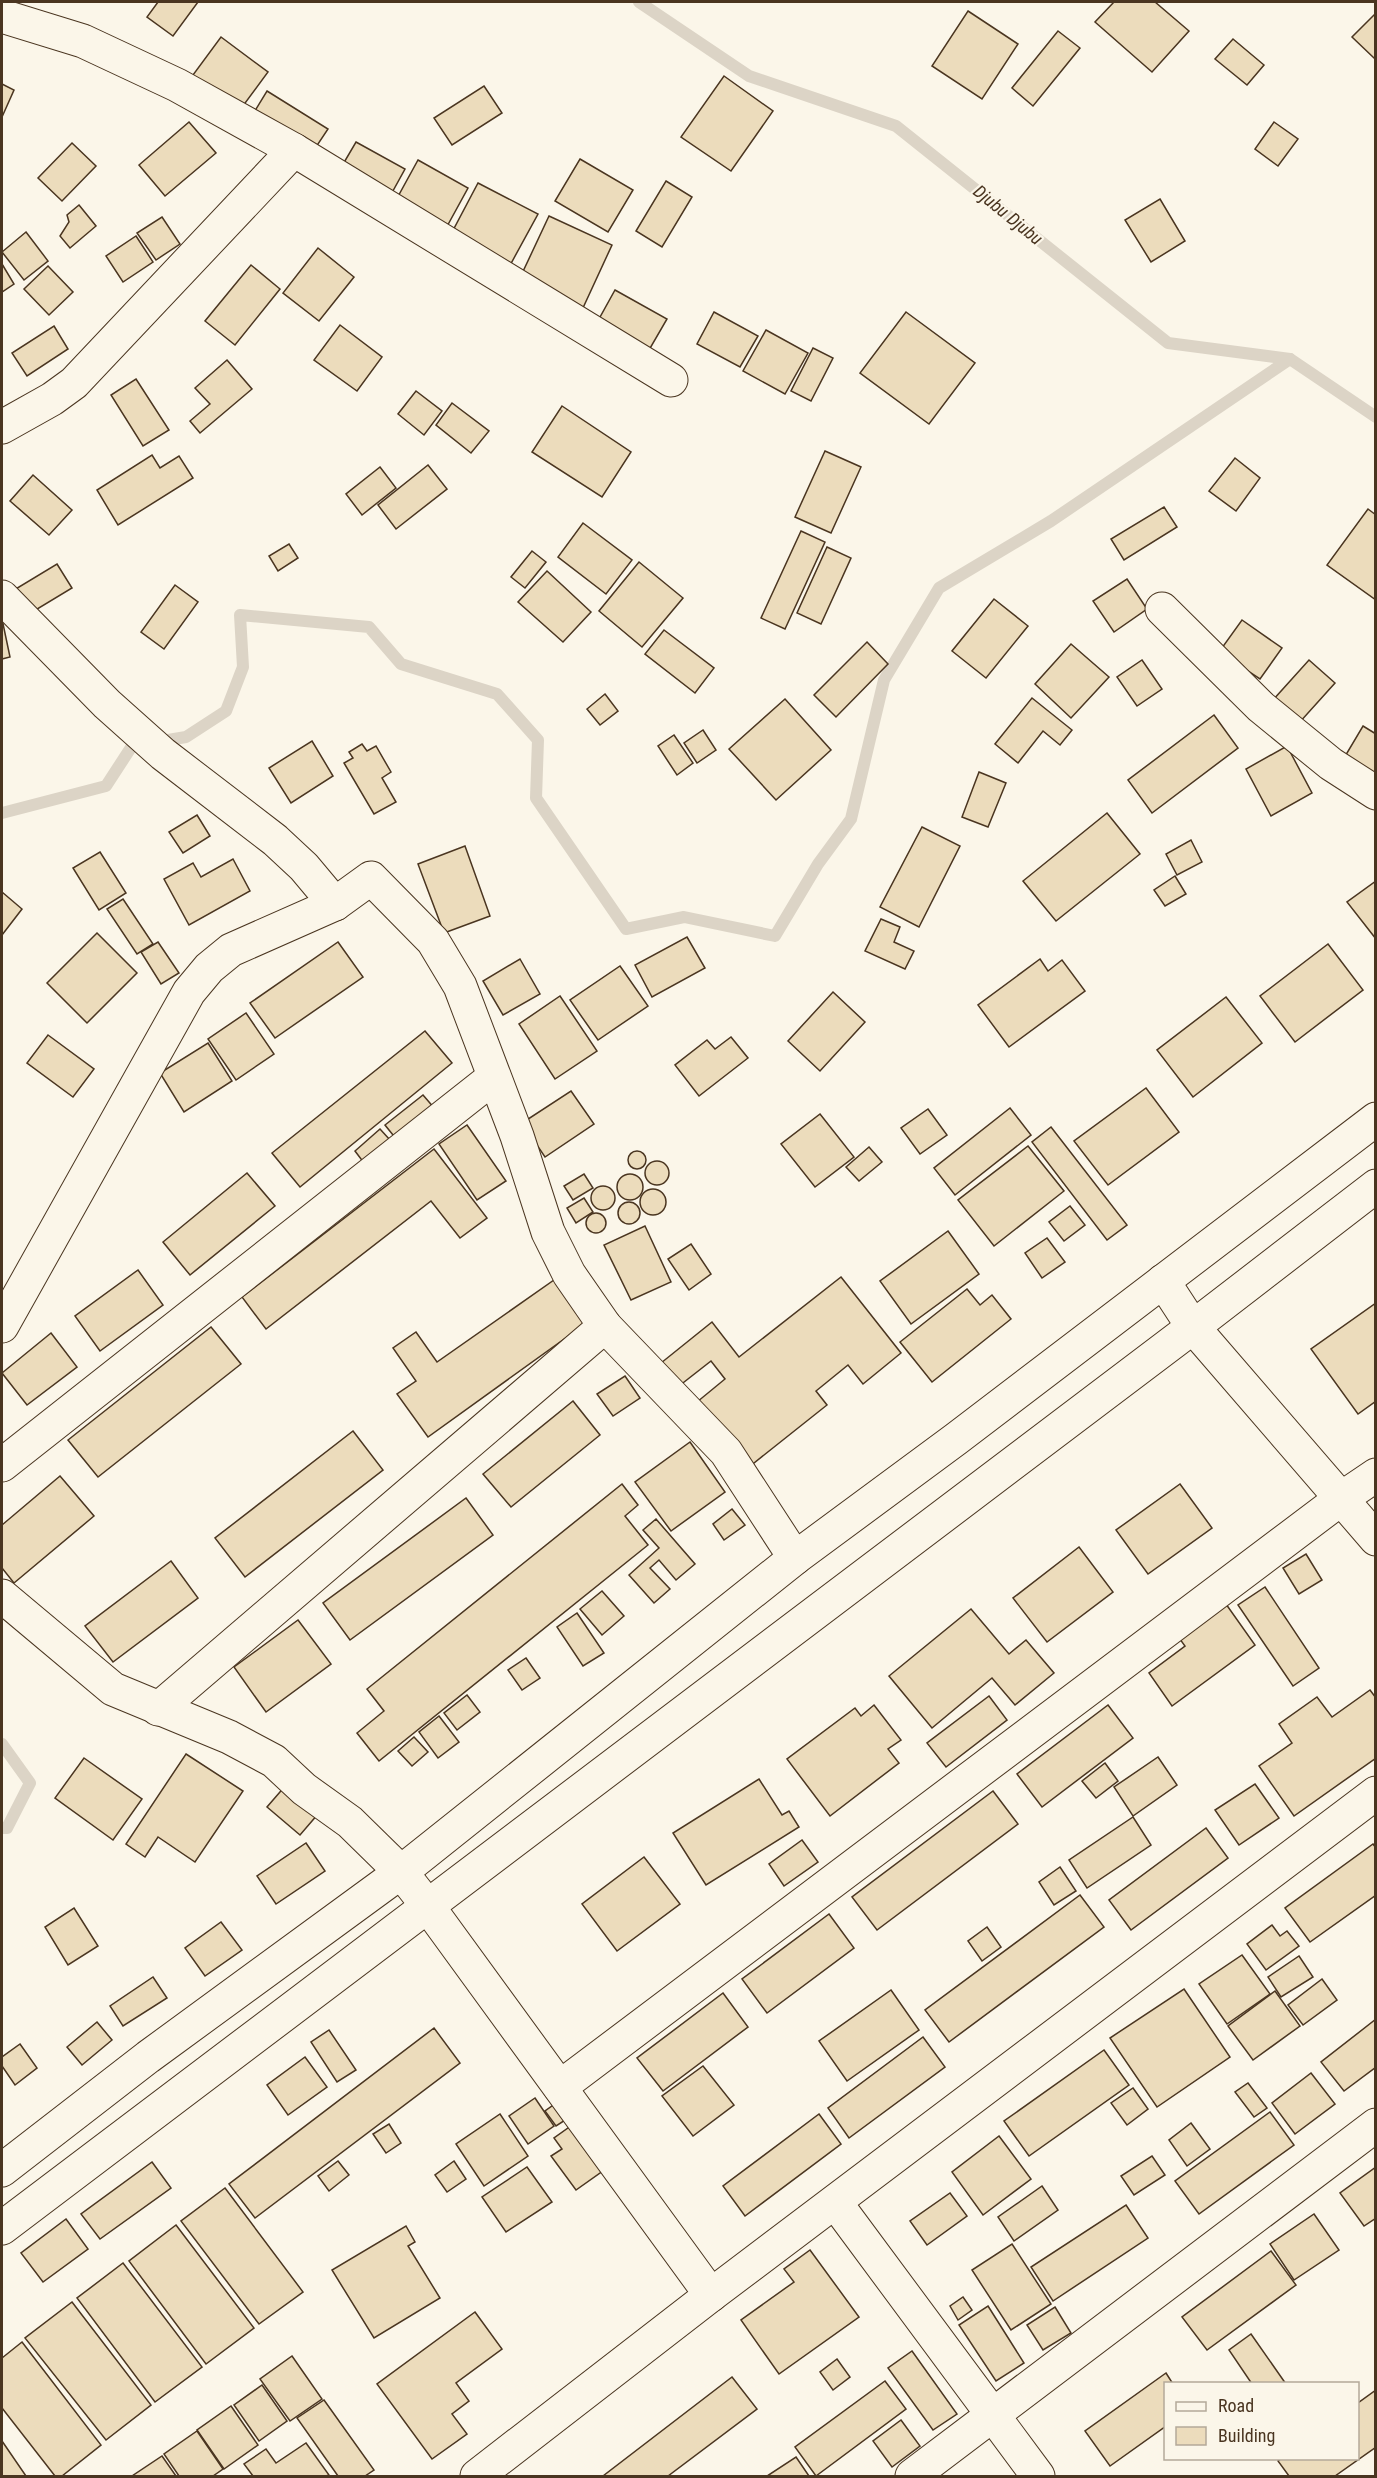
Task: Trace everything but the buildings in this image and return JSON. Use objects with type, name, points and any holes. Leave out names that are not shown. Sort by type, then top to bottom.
[{"type":"street","points":[[2,16],[83,41],[177,85],[294,150],[671,380]]},
{"type":"street","points":[[2,427],[52,399],[81,376],[294,150]]},
{"type":"street","points":[[2,597],[107,704],[155,746],[275,840],[304,867],[335,904]]},
{"type":"street","points":[[1162,609],[1261,707],[1331,764],[1376,793]]},
{"type":"street","points":[[2,1326],[189,992],[210,968],[231,950],[335,904],[371,878],[433,941],[460,986],[517,1136],[548,1232],[569,1274],[605,1326],[726,1452],[795,1558]]},
{"type":"street","points":[[2,1465],[494,1077]]},
{"type":"street","points":[[2,2170],[148,2057],[401,1872],[795,1558],[1376,1119]]},
{"type":"street","points":[[2,2228],[1376,1186]]},
{"type":"street","points":[[1163,1281],[1193,1327],[1376,1539]]},
{"type":"street","points":[[158,1709],[605,1326]]},
{"type":"street","points":[[560,2087],[1342,1498],[1376,1475]]},
{"type":"street","points":[[2,1596],[113,1689],[229,1737],[274,1761],[304,1789],[350,1822],[401,1872],[711,2295]]},
{"type":"street","points":[[477,2476],[711,2295],[1376,1793]]},
{"type":"street","points":[[912,2476],[1376,2125]]},
{"type":"street","points":[[834,2202],[1038,2476]]},
{"type":"waterway","name":"Djubu Djubu","points":[[639,2],[749,76],[896,126],[1168,343],[1290,359],[1376,417]]},
{"type":"waterway","points":[[2,813],[106,786],[132,746],[186,737],[226,711],[243,667],[240,615],[369,627],[401,664],[497,694],[538,740],[536,798],[626,929],[684,917],[775,936],[818,864],[851,819],[884,680],[939,588],[1051,521],[1290,359]]},
{"type":"waterway","points":[[2,1744],[30,1783],[7,1828],[2,1828]]}]
